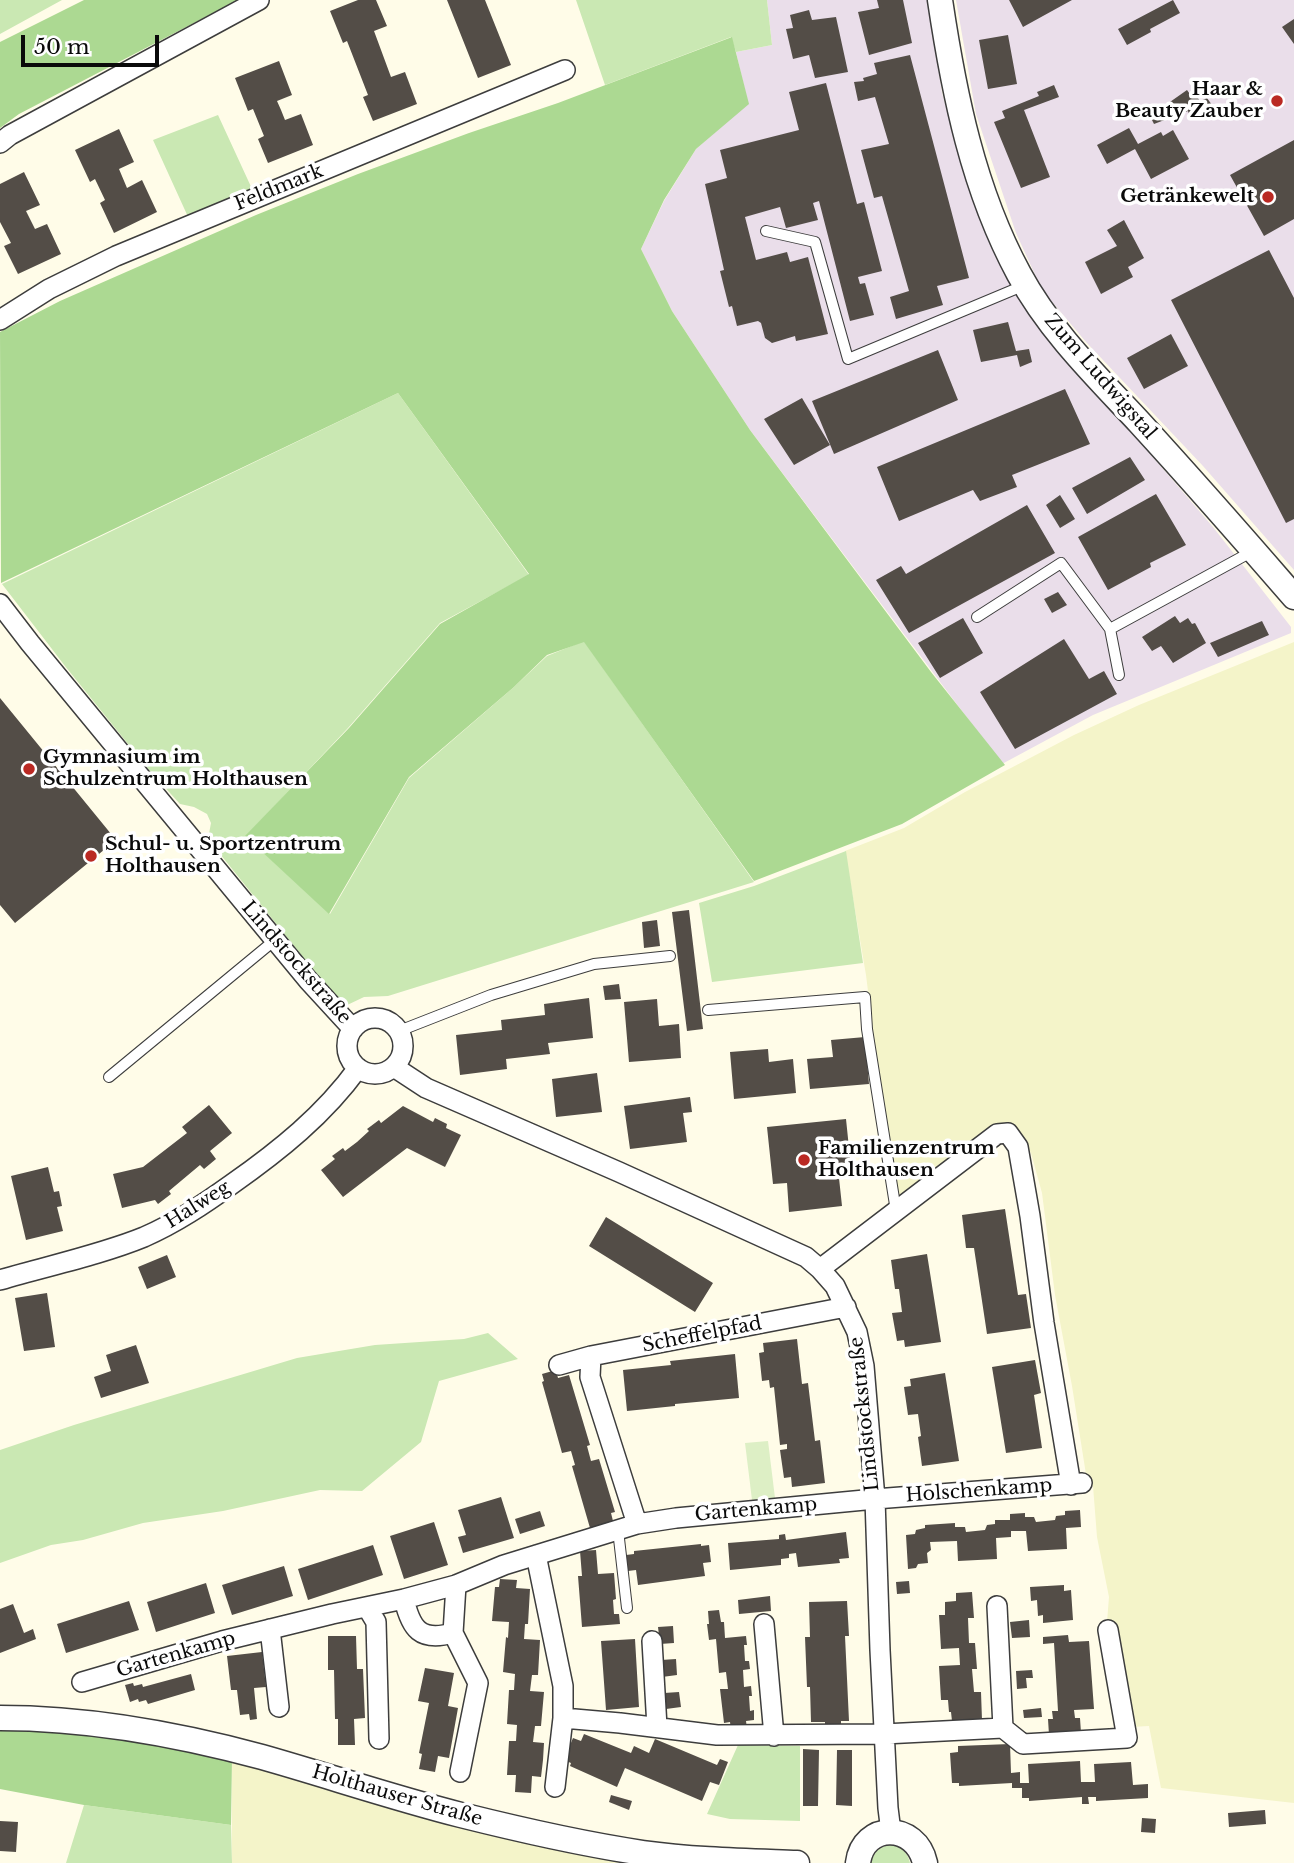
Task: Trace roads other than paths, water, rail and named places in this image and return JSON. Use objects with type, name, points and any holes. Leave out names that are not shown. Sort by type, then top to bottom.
[{"type":"street","points":[[0,143],[10,135],[259,0]]},
{"type":"street","name":"Zum Ludwigstal","points":[[940,0],[962,122],[984,200],[1025,285],[1077,355],[1227,519],[1294,597]]},
{"type":"street","name":"Feldmark","points":[[0,320],[49,289],[116,256],[565,70]]},
{"type":"street","name":"Lindstockstraße","points":[[0,604],[308,980],[353,1029]]},
{"type":"street","name":"Lindstockstraße","points":[[358,1068],[351,1060],[346,1045],[350,1033],[360,1022],[376,1018],[393,1024],[398,1031]]},
{"type":"street","points":[[358,1068],[368,1073],[381,1073],[394,1067],[402,1054],[398,1031]]},
{"type":"street","name":"Lindstockstraße","points":[[394,1067],[426,1088],[806,1257],[835,1286],[858,1332],[864,1366],[875,1499],[884,1734],[891,1832]]},
{"type":"street","name":"Halweg","points":[[0,1280],[110,1248],[174,1223],[269,1158],[319,1114],[343,1089],[358,1068]]},
{"type":"street","name":"Holschenkamp","points":[[875,1499],[1077,1484],[1044,1323],[1018,1147],[1008,1133],[997,1134],[896,1212]]},
{"type":"street","points":[[820,1269],[896,1212]]},
{"type":"street","name":"Scheffelpfad","points":[[559,1365],[590,1356],[846,1307]]},
{"type":"street","points":[[590,1356],[590,1377],[627,1527]]},
{"type":"street","name":"Gartenkamp","points":[[82,1682],[222,1641],[456,1585],[504,1565],[627,1527],[684,1517],[875,1499]]},
{"type":"street","points":[[536,1555],[562,1686],[563,1718],[555,1787]]},
{"type":"street","points":[[456,1585],[453,1633],[478,1683],[460,1772]]},
{"type":"street","points":[[404,1599],[409,1620],[417,1630],[438,1637],[453,1633]]},
{"type":"street","points":[[368,1606],[376,1622],[379,1739]]},
{"type":"street","points":[[996,1606],[1003,1728]]},
{"type":"street","points":[[764,1624],[774,1736]]},
{"type":"street","points":[[270,1629],[279,1707]]},
{"type":"street","points":[[563,1718],[717,1735],[884,1734],[1003,1728],[1023,1745],[1127,1738],[1108,1630]]},
{"type":"street","points":[[652,1641],[657,1727]]},
{"type":"street","name":"Holthauser Straße","points":[[0,1718],[61,1720],[161,1734],[261,1757],[459,1815],[563,1839],[694,1859],[797,1863]]},
{"type":"street","points":[[858,1863],[867,1842],[891,1832],[911,1838],[918,1845],[925,1863]]},
{"type":"lane","points":[[766,230],[816,242],[848,359],[1025,285]]},
{"type":"lane","points":[[1110,629],[1254,551]]},
{"type":"lane","points":[[977,617],[1061,563],[1110,629],[1119,675]]},
{"type":"lane","points":[[109,1077],[275,940]]},
{"type":"lane","points":[[398,1031],[491,995],[594,964],[670,956]]},
{"type":"lane","points":[[708,1010],[865,997],[867,1029],[896,1212]]},
{"type":"lane","points":[[627,1527],[627,1608]]},
{"type":"place","name":"Haar & Beauty Zauber","points":[[1277,101]]},
{"type":"place","name":"Getränkewelt","points":[[1268,197]]},
{"type":"place","name":"Gymnasium im Schulzentrum Holthausen","points":[[29,769]]},
{"type":"place","name":"Schul- u. Sportzentrum Holthausen","points":[[91,856]]},
{"type":"place","name":"Familienzentrum Holthausen","points":[[804,1160]]}]
